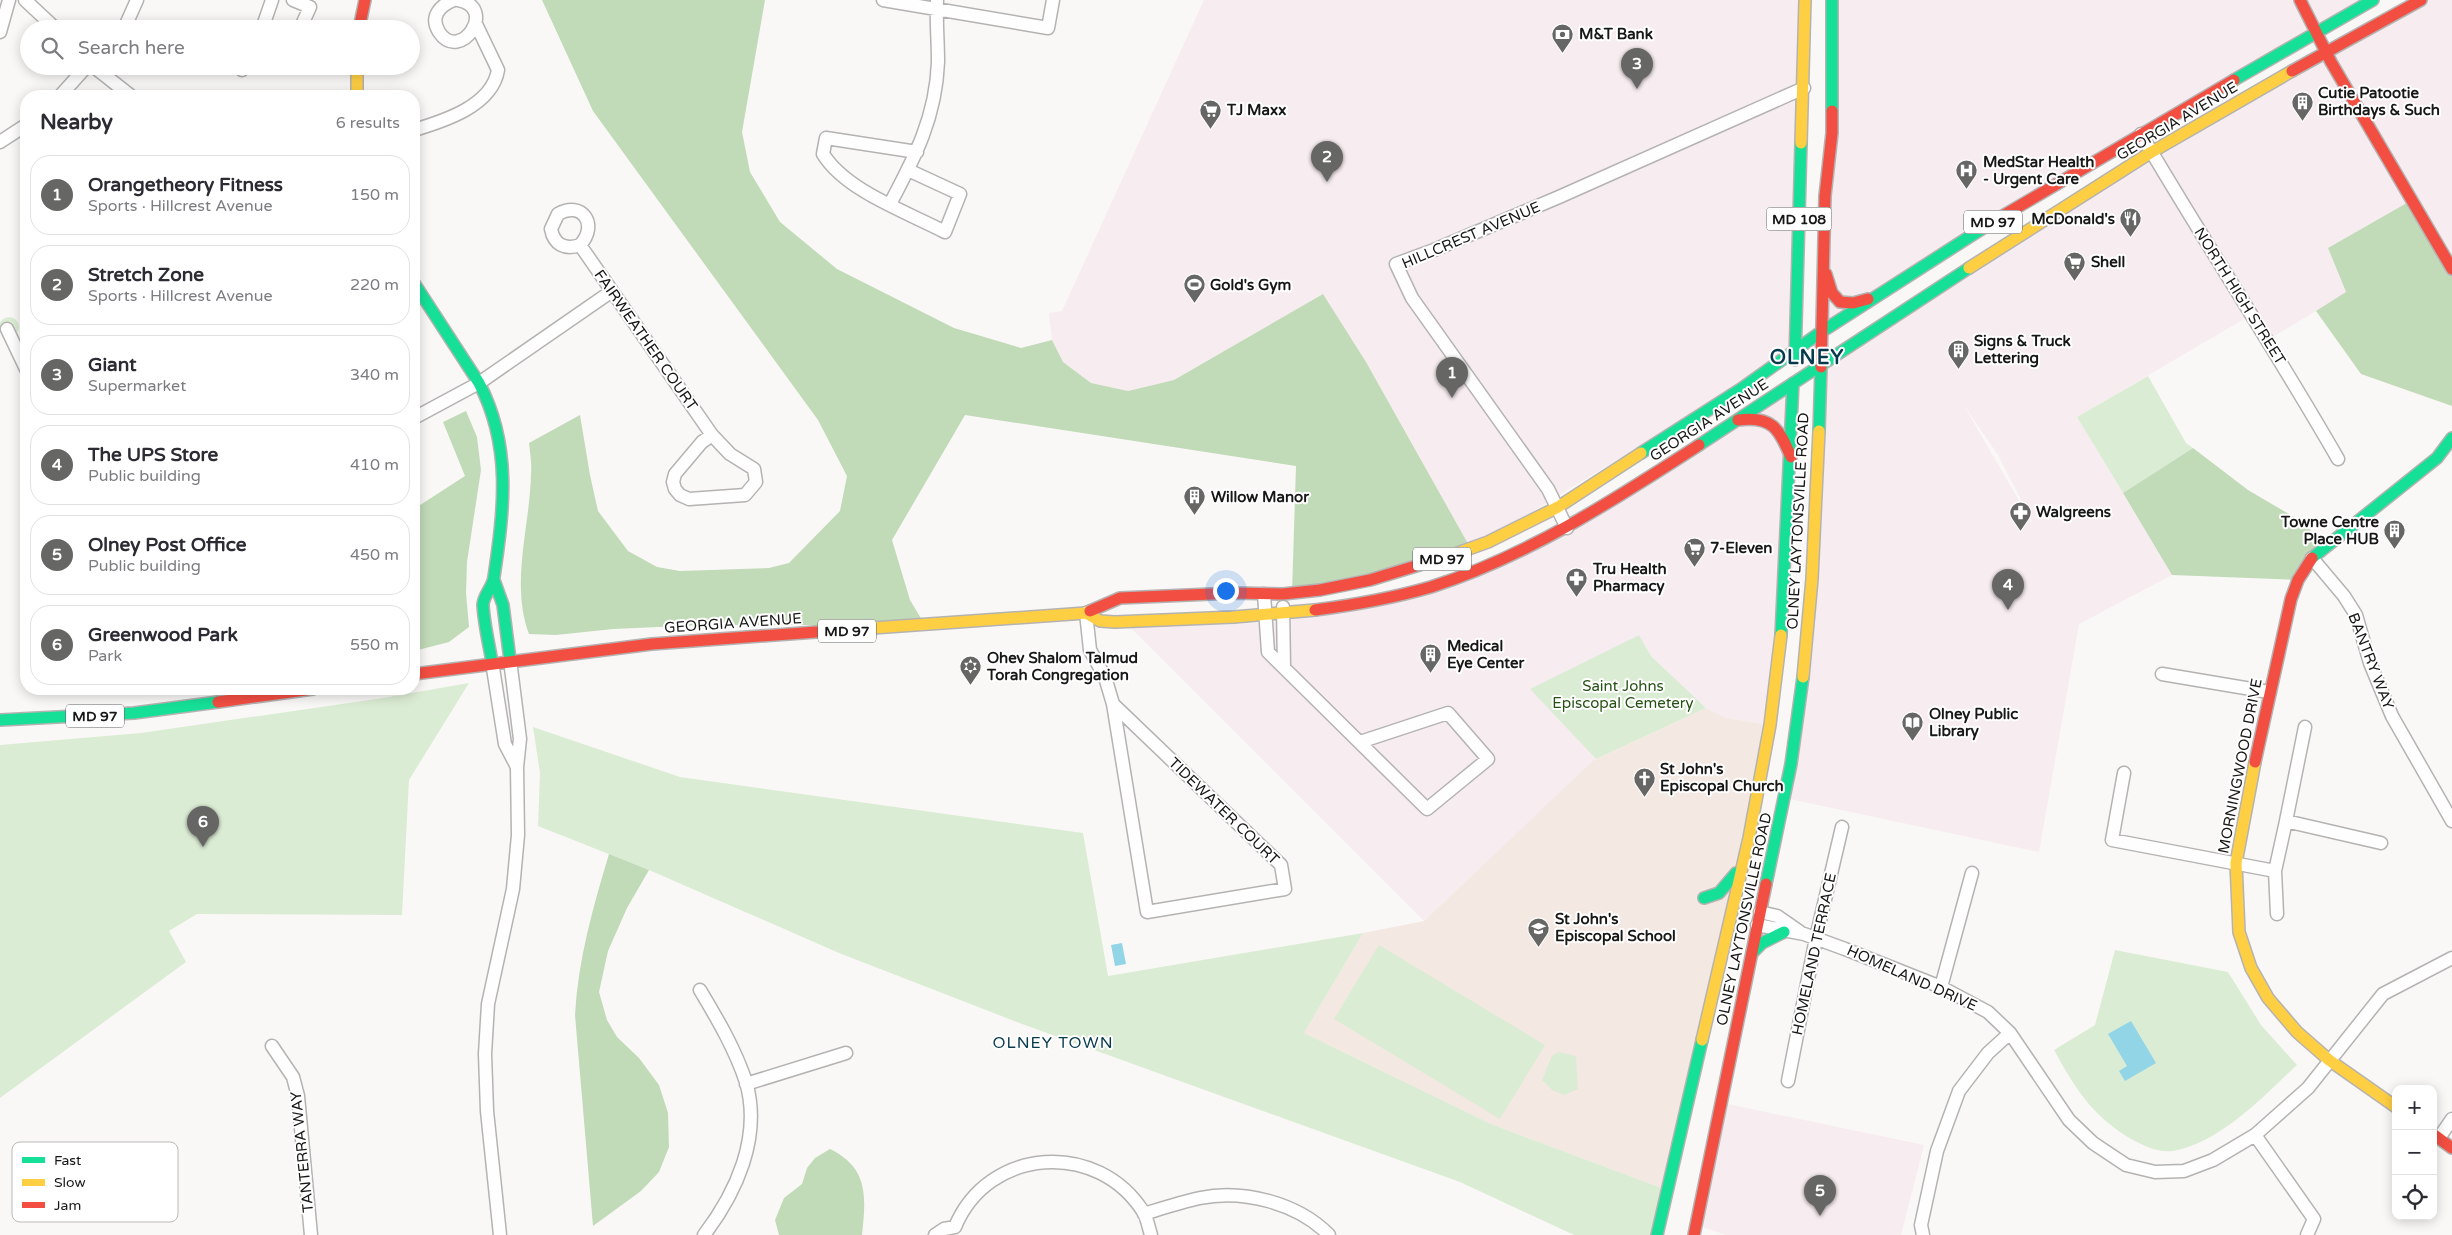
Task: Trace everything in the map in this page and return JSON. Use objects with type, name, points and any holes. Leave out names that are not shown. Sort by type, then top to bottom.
[{"type":"main road","points":[[361,20],[365,0]]},
{"type":"main road","name":"MD 108","points":[[1793,384],[1804,88],[1805,0]]},
{"type":"main road","name":"MD 108","points":[[1821,367],[1826,196],[1832,133],[1832,0]]},
{"type":"main road","points":[[2300,0],[2326,53],[2452,269]]},
{"type":"main road","name":"GEORGIA AVENUE","points":[[420,673],[492,662],[652,644],[1086,613],[1098,605],[1120,598],[1283,594],[1370,580],[1424,565],[1488,542],[1558,507],[1741,389],[1821,332],[2020,204],[2373,0]]},
{"type":"main road","name":"GEORGIA AVENUE","points":[[1086,613],[1100,621],[1115,622],[1283,614],[1375,601],[1433,586],[1498,563],[1567,528],[1821,367],[2031,228],[2152,153],[2421,0]]},
{"type":"main road","points":[[356,75],[357,90]]},
{"type":"main road","points":[[1823,262],[1832,293],[1840,302],[1853,303],[1874,298]]},
{"type":"main road","points":[[420,292],[479,382],[494,417],[503,450],[503,479],[494,580],[483,603],[492,662]]},
{"type":"main road","name":"OLNEY LAYTONSVILLE ROAD","points":[[1694,1235],[1720,1118],[1757,925],[1788,780],[1800,706],[1814,542],[1821,367]]},
{"type":"main road","name":"OLNEY LAYTONSVILLE ROAD","points":[[1657,1235],[1743,862],[1770,725],[1778,662],[1791,457],[1793,384]]},
{"type":"main road","points":[[1737,420],[1761,418],[1771,422],[1784,441],[1791,457]]},
{"type":"main road","name":"MORNINGWOOD DRIVE","points":[[2392,1104],[2329,1060],[2297,1032],[2268,998],[2251,968],[2239,932],[2236,863],[2269,692],[2290,599],[2298,580],[2312,558],[2367,512],[2437,458],[2452,438]]},
{"type":"main road","points":[[494,580],[503,605],[510,660]]},
{"type":"main road","name":"MD 97","points":[[0,720],[134,713],[268,695]]},
{"type":"main road","points":[[1704,898],[1714,897],[1725,890],[1743,862]]},
{"type":"main road","points":[[1752,953],[1762,943],[1784,932]]},
{"type":"main road","points":[[2437,1137],[2452,1148]]},
{"type":"street","points":[[0,32],[9,0]]},
{"type":"street","points":[[25,0],[46,20]]},
{"type":"street","points":[[128,20],[137,0]]},
{"type":"street","points":[[265,20],[272,0]]},
{"type":"street","points":[[293,0],[310,7],[304,20]]},
{"type":"street","points":[[454,0],[442,5],[438,11],[435,23],[442,35],[450,40],[466,38],[473,32],[476,24]]},
{"type":"street","points":[[420,128],[455,116],[475,103],[493,86],[498,70],[476,24],[473,10],[469,4],[458,0]]},
{"type":"street","points":[[883,0],[937,5],[1048,28],[1053,0]]},
{"type":"street","points":[[890,204],[917,152],[928,126],[934,102],[938,63],[937,5]]},
{"type":"street","points":[[65,90],[79,75]]},
{"type":"street","points":[[104,75],[123,90]]},
{"type":"street","name":"HILLCREST AVENUE","points":[[1567,528],[1558,507],[1520,449],[1412,298],[1396,264],[1550,201],[1804,88]]},
{"type":"street","points":[[0,142],[20,129]]},
{"type":"street","name":"NORTH HIGH STREET","points":[[2141,134],[2266,341],[2294,382],[2338,459]]},
{"type":"street","points":[[908,170],[960,194],[945,232],[852,183],[836,171],[823,154],[826,138],[917,152]]},
{"type":"street","name":"FAIRWEATHER COURT","points":[[580,245],[712,435],[730,454],[754,469],[756,482],[746,495],[689,499],[680,495],[675,489],[673,482],[675,474],[702,442],[712,435]]},
{"type":"street","points":[[420,415],[479,382],[612,291]]},
{"type":"street","points":[[8,330],[20,356]]},
{"type":"street","name":"BANTRY WAY","points":[[2312,558],[2344,596],[2356,615],[2370,663],[2392,716],[2452,821]]},
{"type":"street","points":[[1264,594],[1268,652],[1427,809],[1488,759],[1448,712],[1360,742]]},
{"type":"street","points":[[1283,594],[1284,668]]},
{"type":"street","name":"TIDEWATER COURT","points":[[1086,613],[1090,650],[1105,677],[1113,704],[1147,912],[1285,889],[1281,865],[1113,704]]},
{"type":"street","points":[[500,1235],[487,1111],[485,1054],[488,1004],[513,889],[518,834],[517,767],[520,739],[510,660]]},
{"type":"street","points":[[492,662],[505,744],[517,767]]},
{"type":"street","points":[[2162,674],[2269,692]]},
{"type":"street","points":[[2277,914],[2275,871],[2305,727]]},
{"type":"street","points":[[2124,773],[2112,840],[2275,871]]},
{"type":"street","points":[[2286,821],[2381,843]]},
{"type":"street","name":"HOMELAND TERRACE","points":[[1788,1081],[1810,936],[1842,827]]},
{"type":"street","points":[[1940,987],[1972,873]]},
{"type":"street","name":"HOMELAND DRIVE","points":[[1760,912],[1777,916],[1810,936],[1940,987],[1988,1012],[2010,1033],[2069,1120],[2093,1143],[2126,1165],[2155,1172],[2184,1171],[2214,1160],[2256,1135],[2308,1088],[2383,994],[2452,958]]},
{"type":"street","name":"HOMELAND DRIVE","points":[[1757,925],[1810,936]]},
{"type":"street","points":[[700,990],[728,1037],[746,1084],[749,1113],[748,1143],[741,1171],[722,1211],[704,1235]]},
{"type":"street","points":[[1923,1235],[1921,1225],[1937,1152],[1959,1091],[1988,1053],[2010,1033]]},
{"type":"street","name":"TANTERRA WAY","points":[[272,1046],[293,1077],[298,1096],[311,1235]]},
{"type":"street","points":[[746,1084],[846,1053]]},
{"type":"street","points":[[2437,1135],[2452,1119]]},
{"type":"street","points":[[2256,1135],[2314,1219],[2307,1235]]},
{"type":"street","points":[[934,1235],[944,1229],[958,1231],[959,1216],[976,1192],[999,1175],[1021,1165],[1039,1161],[1072,1162],[1100,1172],[1124,1190],[1144,1214],[1151,1235]]},
{"type":"street","points":[[1144,1214],[1201,1198],[1224,1196],[1252,1198],[1284,1207],[1323,1228],[1329,1235]]},
{"type":"shaded area","points":[[1204,0],[1805,0],[1795,351],[1471,549],[1366,362],[1323,294],[1174,380],[1128,391],[1091,383],[1063,362],[1052,340],[1049,313],[1062,311]]},
{"type":"shaded area","points":[[1833,0],[2373,0],[1821,332]]},
{"type":"shaded area","points":[[2421,0],[2452,0],[2452,269],[2412,200],[2328,248],[2346,293],[2266,341],[2251,315],[2077,417],[2172,575],[2079,624],[2039,852],[1785,798],[1800,706],[1821,367],[1929,294]],"holes":[[[1963,404],[1998,455],[2033,523]]]},
{"type":"shaded area","points":[[1793,383],[1770,725],[1726,718],[1706,708],[1651,656],[1639,635],[1531,689],[1596,759],[1424,921],[1131,628],[1283,622],[1498,563]]},
{"type":"shaded area","name":"St John's Episcopal School","points":[[1706,708],[1726,718],[1770,725],[1667,1190],[1491,1124],[1304,1033],[1363,933],[1424,921],[1594,760]]},
{"type":"shaded area","points":[[1723,1103],[1924,1145],[1901,1235],[1726,1235],[1697,1225]]},
{"type":"green space","points":[[542,0],[765,0],[742,132],[750,172],[780,222],[837,269],[954,328],[1021,348],[1052,340],[1063,362],[1091,383],[1128,391],[1174,380],[1323,294],[1366,362],[1471,549],[1292,593],[1296,466],[965,415],[892,540],[910,600],[925,625],[705,625],[613,629],[556,635],[529,634],[521,595],[521,575],[530,494],[531,466],[529,443],[580,415],[598,511],[628,551],[657,567],[680,571],[769,568],[789,563],[840,511],[847,476],[818,420],[593,111]]},
{"type":"green space","points":[[2412,200],[2452,269],[2452,406],[2361,374],[2316,311],[2346,292],[2328,248]]},
{"type":"green space","points":[[9,317],[16,320],[19,327],[16,334],[9,337],[2,334],[-1,327],[2,320]]},
{"type":"green space","points":[[2148,376],[2186,443],[2193,448],[2123,493],[2077,417]]},
{"type":"green space","points":[[466,411],[477,437],[481,470],[467,562],[466,593],[469,627],[449,642],[420,649],[420,505],[465,476],[443,422]]},
{"type":"green space","points":[[2193,448],[2248,490],[2299,520],[2327,545],[2298,580],[2172,575],[2123,493]]},
{"type":"green space","name":"Saint Johns Episcopal Cemetery","points":[[1639,635],[1651,656],[1706,708],[1596,759],[1530,689]]},
{"type":"green space","points":[[469,683],[409,780],[402,915],[197,914],[169,931],[186,962],[0,1098],[0,745],[141,733],[400,695],[420,695],[420,692]]},
{"type":"green space","points":[[533,727],[680,777],[1083,833],[1108,976],[1363,933],[1304,1033],[1491,1124],[1667,1190],[1657,1235],[1574,1235],[1460,1182],[1022,1024],[839,953],[649,870],[538,826],[540,773]]},
{"type":"green space","points":[[609,854],[649,870],[627,908],[608,951],[599,992],[607,1020],[617,1037],[639,1058],[659,1085],[668,1113],[669,1147],[659,1172],[641,1191],[593,1226],[575,1015],[583,954]]},
{"type":"green space","points":[[1379,945],[1545,1045],[1500,1119],[1334,1019]]},
{"type":"green space","points":[[2115,950],[2228,972],[2261,1025],[2297,1065],[2256,1104],[2208,1139],[2173,1151],[2157,1150],[2133,1140],[2096,1112],[2078,1090],[2054,1050],[2095,1025]]},
{"type":"green space","points":[[1558,1052],[1576,1056],[1578,1089],[1564,1095],[1552,1090],[1542,1080],[1552,1056]]},
{"type":"green space","points":[[830,1149],[852,1165],[862,1185],[864,1208],[862,1235],[779,1235],[775,1220],[784,1198],[802,1184],[807,1168],[815,1158]]},
{"type":"water","points":[[1122,943],[1126,964],[1115,966],[1111,945]]},
{"type":"water","points":[[2131,1021],[2156,1063],[2125,1081],[2119,1071],[2127,1066],[2108,1034]]},
{"type":"traffic: fast","points":[[1832,0],[1832,111]]},
{"type":"traffic: fast","points":[[2234,80],[2373,0]]},
{"type":"traffic: fast","points":[[1795,360],[1801,143]]},
{"type":"traffic: fast","points":[[1641,453],[1741,389],[1821,332],[1994,221]]},
{"type":"traffic: fast","points":[[1699,445],[1969,268]]},
{"type":"traffic: fast","points":[[420,292],[479,383],[490,407],[497,430],[503,478],[501,527],[493,581],[483,605],[492,662]]},
{"type":"traffic: fast","points":[[1819,431],[1821,367]]},
{"type":"traffic: fast","points":[[1781,635],[1793,383]]},
{"type":"traffic: fast","points":[[2312,558],[2437,458],[2452,438]]},
{"type":"traffic: fast","points":[[494,580],[503,605],[510,660]]},
{"type":"traffic: fast","points":[[1766,884],[1791,764],[1803,677]]},
{"type":"traffic: fast","points":[[0,720],[134,713],[218,702]]},
{"type":"traffic: fast","points":[[1704,898],[1719,893],[1736,873]]},
{"type":"traffic: fast","points":[[1752,953],[1762,943],[1784,932]]},
{"type":"traffic: fast","points":[[1657,1235],[1702,1040]]},
{"type":"traffic: slow","points":[[1801,143],[1805,0]]},
{"type":"traffic: slow","points":[[1969,268],[2150,153],[2292,71]]},
{"type":"traffic: slow","points":[[357,75],[357,90]]},
{"type":"traffic: slow","points":[[1803,677],[1812,579],[1819,431]]},
{"type":"traffic: slow","points":[[1452,555],[1488,542],[1558,507],[1641,453]]},
{"type":"traffic: slow","points":[[1086,613],[1100,621],[1115,622],[1234,617],[1315,610]]},
{"type":"traffic: slow","points":[[816,632],[1086,613],[1090,611]]},
{"type":"traffic: slow","points":[[1702,1040],[1749,838],[1770,725],[1781,635]]},
{"type":"traffic: slow","points":[[2255,762],[2236,863],[2239,932],[2251,968],[2268,998],[2297,1032],[2329,1060],[2392,1104]]},
{"type":"traffic: jam","points":[[361,20],[365,0]]},
{"type":"traffic: jam","points":[[2300,0],[2331,62],[2452,269]]},
{"type":"traffic: jam","points":[[2292,71],[2421,0]]},
{"type":"traffic: jam","points":[[1994,221],[2234,80]]},
{"type":"traffic: jam","points":[[1821,367],[1825,196],[1832,133],[1832,111]]},
{"type":"traffic: jam","points":[[1826,274],[1832,293],[1840,302],[1853,303],[1868,299]]},
{"type":"traffic: jam","points":[[1738,420],[1759,420],[1773,426],[1778,431],[1791,457]]},
{"type":"traffic: jam","points":[[1315,610],[1373,601],[1417,591],[1467,574],[1502,559],[1570,525],[1699,445]]},
{"type":"traffic: jam","points":[[1090,611],[1120,598],[1234,593],[1283,594],[1320,590],[1370,580],[1452,555]]},
{"type":"traffic: jam","points":[[2255,762],[2291,599],[2298,580],[2312,558]]},
{"type":"traffic: jam","points":[[420,673],[652,644],[816,632]]},
{"type":"traffic: jam","points":[[218,702],[269,695]]},
{"type":"traffic: jam","points":[[1694,1235],[1766,884]]},
{"type":"traffic: jam","points":[[2437,1137],[2452,1148]]},
{"type":"place","name":"M&T Bank","points":[[1563,53]]},
{"type":"place","name":"Giant","points":[[1637,89]]},
{"type":"place","name":"Cutie Patootie Birthdays & Such","points":[[2302,121]]},
{"type":"place","name":"TJ Maxx","points":[[1211,129]]},
{"type":"place","name":"Stretch Zone","points":[[1327,182]]},
{"type":"place","name":"MedStar Health - Urgent Care","points":[[1967,190]]},
{"type":"place","name":"McDonald's","points":[[2131,238]]},
{"type":"place","name":"Shell","points":[[2075,281]]},
{"type":"place","name":"Gold's Gym","points":[[1194,304]]},
{"type":"place","name":"Signs & Truck Lettering","points":[[1958,369]]},
{"type":"place","name":"Orangetheory Fitness","points":[[1452,398]]},
{"type":"place","name":"Willow Manor","points":[[1195,516]]},
{"type":"place","name":"Walgreens","points":[[2020,531]]},
{"type":"place","name":"Towne Centre Place HUB","points":[[2395,550]]},
{"type":"place","name":"7-Eleven","points":[[1694,567]]},
{"type":"place","name":"Tru Health Pharmacy","points":[[1577,597]]},
{"type":"place","name":"The UPS Store","points":[[2008,610]]},
{"type":"place","name":"Medical Eye Center","points":[[1431,674]]},
{"type":"place","name":"Ohev Shalom Talmud Torah Congregation","points":[[971,686]]},
{"type":"place","name":"Olney Public Library","points":[[1913,742]]},
{"type":"place","name":"St John's Episcopal Church","points":[[1644,797]]},
{"type":"place","name":"Greenwood Park","points":[[203,847]]},
{"type":"place","name":"St John's Episcopal School","points":[[1539,947]]},
{"type":"place","name":"Olney Post Office","points":[[1820,1216]]},
{"type":"district","name":"OLNEY","points":[[1807,358]]},
{"type":"district","name":"OLNEY TOWN","points":[[1053,1043]]}]
